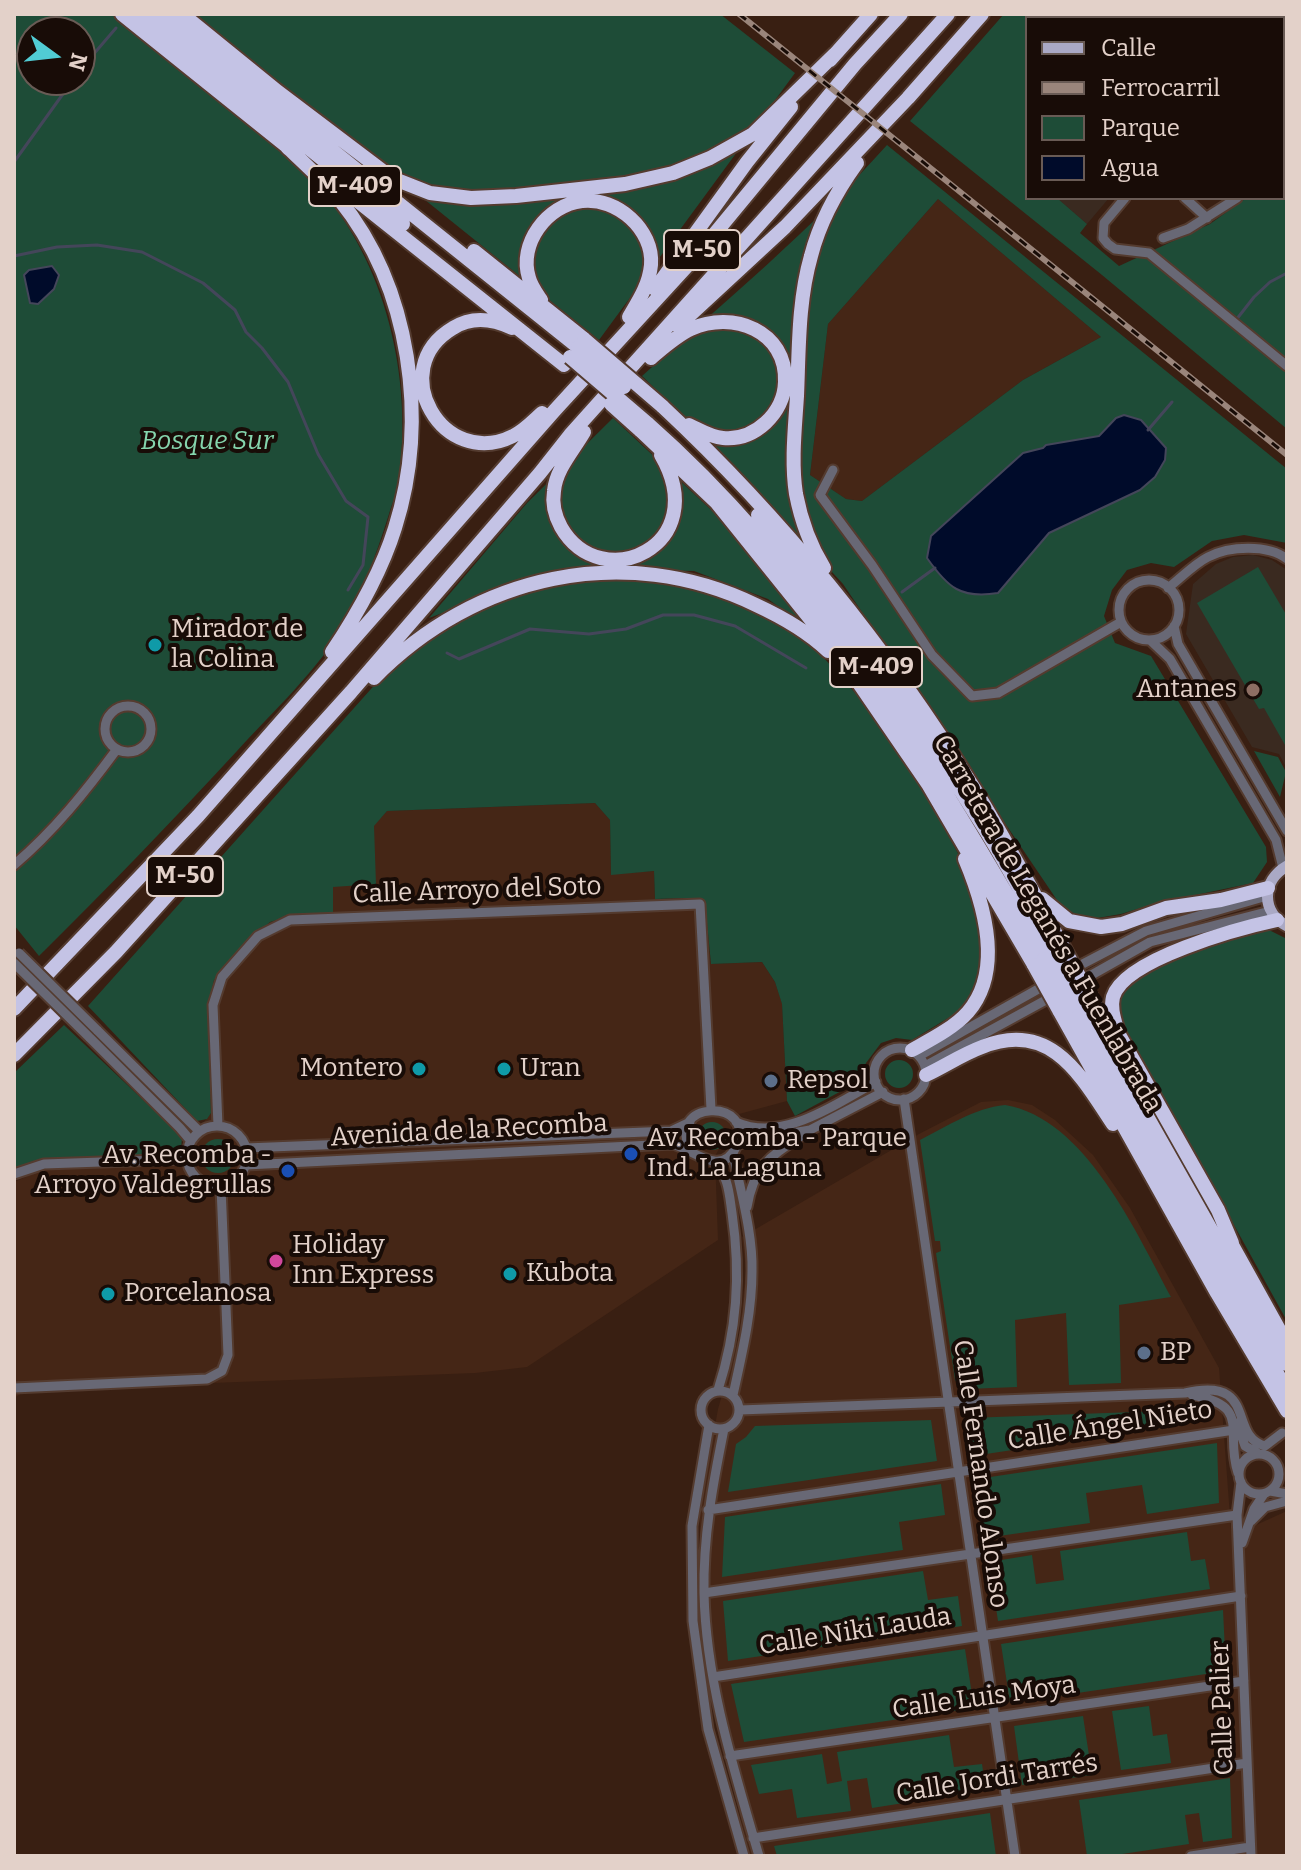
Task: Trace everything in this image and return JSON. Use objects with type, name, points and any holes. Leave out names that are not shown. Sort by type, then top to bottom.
[{"type":"highway","name":"M-409","points":[[122,14],[287,147],[446,269],[574,352],[766,510],[902,679],[977,792],[1042,899],[1059,916],[1078,924],[1101,927],[1122,924],[1166,908],[1267,892]]},
{"type":"highway","name":"Carretera de Leganés a Fuenlabrada","points":[[142,14],[574,352]]},
{"type":"highway","name":"Carretera de Leganés a Fuenlabrada","points":[[162,14],[651,418],[754,530],[890,707],[970,830],[1050,958],[1287,1364]]},
{"type":"highway","points":[[494,478],[552,405],[652,293],[747,162],[871,14]]},
{"type":"highway","name":"M-50","points":[[14,1009],[198,816],[494,478],[698,254],[855,64],[901,14]]},
{"type":"highway","name":"M-50","points":[[14,1055],[116,952],[351,692],[570,435],[948,14]]},
{"type":"highway","points":[[540,473],[584,432],[674,329],[785,227],[908,98],[982,14]]},
{"type":"highway","name":"M-409","points":[[184,16],[389,185],[543,304],[574,352]]},
{"type":"highway","points":[[273,88],[392,178],[430,193],[471,198],[516,196],[625,184],[673,173],[710,158],[753,134],[835,54]]},
{"type":"highway","points":[[859,622],[814,552],[804,528],[796,491],[794,452],[802,301],[810,258],[837,190],[908,98]]},
{"type":"highway","points":[[287,147],[340,200],[368,246],[396,315],[411,389],[409,465],[395,529],[359,610],[309,686]]},
{"type":"highway","points":[[543,304],[529,278],[528,262],[530,245],[539,225],[556,210],[582,201],[606,203],[627,214],[644,234],[651,263],[646,287],[629,317]]},
{"type":"highway","points":[[552,405],[512,437],[487,443],[461,438],[446,430],[430,411],[422,390],[424,363],[431,348],[444,334],[465,322],[481,320],[498,322],[574,352]]},
{"type":"highway","points":[[651,358],[691,329],[727,320],[745,324],[773,344],[782,361],[786,381],[782,401],[770,419],[758,430],[736,438],[724,439],[651,418]]},
{"type":"highway","name":"M-409","points":[[651,418],[841,657],[1050,958],[1075,1002],[1232,1243],[1287,1344]]},
{"type":"highway","points":[[584,432],[556,480],[553,500],[556,516],[564,531],[579,547],[594,556],[621,559],[652,548],[664,535],[676,510],[676,486],[651,418]]},
{"type":"highway","points":[[351,692],[361,690],[408,645],[464,608],[531,583],[558,577],[583,573],[646,573],[722,590],[795,626],[836,659],[884,717]]},
{"type":"highway","name":"M-409","points":[[915,1053],[968,1012],[986,976],[988,952],[976,889],[966,860],[938,814],[928,784]]},
{"type":"highway","name":"M-409","points":[[977,792],[1050,958]]},
{"type":"highway","name":"M-409","points":[[1232,1243],[1218,1210],[1118,1033],[1113,997],[1124,979],[1143,966],[1228,931],[1278,919]]},
{"type":"highway","name":"M-409","points":[[1075,1002],[1163,1197],[1285,1416]]},
{"type":"highway","name":"Carretera de Leganés a Fuenlabrada","points":[[1075,1002],[1287,1391]]},
{"type":"highway","name":"M-409","points":[[925,1071],[1003,1041],[1019,1040],[1050,1048],[1076,1070],[1163,1197]]},
{"type":"main road","points":[[1278,919],[1267,892],[1271,880],[1285,867]]},
{"type":"street","points":[[1123,200],[1104,223],[1103,238],[1115,249],[1149,253],[1287,366]]},
{"type":"street","points":[[1187,200],[1207,218]]},
{"type":"street","points":[[1163,238],[1188,229],[1234,200]]},
{"type":"street","points":[[833,470],[820,495],[872,565],[932,655],[972,696],[998,693],[1121,622]]},
{"type":"street","points":[[1168,588],[1209,556],[1251,546],[1281,554],[1287,559]]},
{"type":"street","points":[[1285,867],[1276,840],[1170,659],[1150,640],[1133,636],[1121,622],[1120,602],[1131,586],[1150,581],[1168,588],[1178,606],[1174,626],[1178,644],[1287,831]]},
{"type":"street","points":[[1150,640],[1168,633],[1174,626]]},
{"type":"street","points":[[120,708],[137,708],[149,719],[151,730],[148,740],[136,750],[126,752],[117,749],[106,735],[108,719],[120,708]]},
{"type":"street","points":[[14,865],[73,808],[117,749]]},
{"type":"street","points":[[1267,892],[1146,931],[915,1053],[895,1048],[880,1057],[875,1073],[876,1082],[883,1092],[893,1098],[904,1099],[919,1091],[925,1071],[1150,942],[1278,919]]},
{"type":"street","name":"Calle Arroyo del Soto","points":[[218,1126],[213,1005],[222,977],[258,936],[290,920],[700,904],[711,1109]]},
{"type":"street","points":[[16,954],[191,1141]]},
{"type":"street","points":[[93,1034],[199,1131]]},
{"type":"street","points":[[915,1053],[925,1071]]},
{"type":"street","points":[[810,1130],[747,1141],[714,1162],[706,1161],[692,1152],[686,1138],[690,1122],[702,1111],[725,1112],[736,1122],[760,1129],[800,1122],[876,1082]]},
{"type":"street","points":[[745,1218],[753,1181],[770,1156],[810,1130],[883,1092]]},
{"type":"street","name":"Calle Fernando Alonso","points":[[904,1099],[1015,1856]]},
{"type":"street","name":"Avenida de la Recomba","points":[[246,1148],[671,1131],[690,1122]]},
{"type":"street","points":[[736,1122],[739,1130],[735,1149],[753,1269],[746,1338],[733,1395],[740,1410],[735,1422],[724,1429],[708,1510],[704,1593],[713,1677],[730,1756],[759,1856]]},
{"type":"street","points":[[218,1126],[235,1132],[246,1148],[246,1165],[238,1178],[221,1187],[198,1180],[187,1159],[191,1141],[199,1131],[218,1126]]},
{"type":"street","name":"Avenida de la Recomba","points":[[246,1165],[672,1144],[692,1152]]},
{"type":"street","points":[[14,1174],[44,1164],[187,1159]]},
{"type":"street","points":[[714,1162],[727,1180],[738,1255],[736,1314],[718,1390]]},
{"type":"street","points":[[14,1388],[207,1379],[222,1371],[228,1355],[221,1187]]},
{"type":"street","points":[[724,1429],[709,1425],[701,1415],[703,1402],[711,1392],[718,1390],[733,1395]]},
{"type":"street","points":[[1204,1390],[1223,1399],[1232,1408],[1245,1446],[1276,1462],[1282,1468],[1287,1484]]},
{"type":"street","points":[[740,1410],[1213,1390],[1232,1398],[1248,1433],[1257,1444],[1265,1446],[1282,1433]]},
{"type":"street","points":[[1185,1393],[1221,1402],[1232,1417],[1234,1430]]},
{"type":"street","points":[[1285,1416],[1279,1442],[1243,1463],[1240,1479],[1250,1492],[1287,1494]]},
{"type":"street","points":[[709,1425],[692,1526],[693,1621],[708,1729],[744,1856]]},
{"type":"street","name":"Calle Ángel Nieto","points":[[708,1510],[1234,1430]]},
{"type":"street","name":"Calle Palier","points":[[1234,1430],[1235,1463],[1240,1479],[1237,1515],[1250,1852]]},
{"type":"street","points":[[1267,1492],[1275,1487],[1282,1468]]},
{"type":"street","name":"Calle Palier","points":[[1239,1558],[1248,1523],[1267,1492]]},
{"type":"street","points":[[1248,1523],[1265,1507],[1287,1501]]},
{"type":"street","points":[[704,1593],[1237,1515]]},
{"type":"street","name":"Calle Niki Lauda","points":[[713,1677],[1241,1596]]},
{"type":"street","name":"Calle Luis Moya","points":[[730,1756],[1244,1681]]},
{"type":"street","name":"Calle Jordi Tarrés","points":[[753,1838],[1247,1763]]},
{"type":"street","points":[[1191,1856],[1250,1852]]},
{"type":"shaded area","points":[[1101,14],[1269,14],[1268,16],[1100,16]]},
{"type":"shaded area","points":[[938,199],[1101,337],[1023,380],[862,501],[846,499],[810,475],[828,324]]},
{"type":"shaded area","points":[[1059,200],[1107,200],[1087,224]]},
{"type":"shaded area","name":"Antanes","points":[[1253,555],[1272,560],[1287,570],[1287,769],[1279,754],[1252,747],[1186,634],[1193,584],[1216,564],[1233,557]]},
{"type":"shaded area","points":[[595,803],[610,820],[611,874],[654,871],[655,899],[687,898],[700,904],[707,923],[711,964],[762,962],[775,982],[782,1003],[787,1101],[739,1114],[715,1156],[718,1240],[527,1367],[475,1373],[27,1390],[14,1398],[14,1182],[42,1170],[171,1165],[211,1113],[208,1006],[214,980],[234,955],[270,922],[287,917],[333,887],[374,825],[387,811]]},
{"type":"shaded area","points":[[1008,1100],[1032,1105],[1055,1120],[1093,1155],[1130,1208],[1219,1368],[1231,1530],[1256,1525],[1287,1511],[1287,1856],[750,1856],[708,1689],[699,1594],[700,1510],[718,1409],[739,1336],[746,1270],[742,1237],[919,1134],[981,1102]]},
{"type":"green space","name":"Bosque Sur","points":[[14,14],[720,14],[795,73],[599,340],[250,59],[219,102],[282,151],[316,184],[360,248],[377,285],[389,322],[402,401],[397,488],[358,596],[323,656],[164,829],[39,956],[14,925]]},
{"type":"green space","points":[[1004,14],[1101,14],[1025,16],[1025,200],[1059,200],[1087,224],[1080,233],[1119,266],[1210,224],[1243,200],[1285,200],[1287,161],[1287,429],[1102,275],[910,121]]},
{"type":"green space","points":[[887,145],[1287,469],[1287,543],[1244,535],[1212,541],[1174,567],[1151,563],[1127,570],[1112,590],[1104,616],[1115,643],[1151,656],[1266,847],[1267,862],[1253,883],[1086,920],[1061,906],[843,584],[732,463],[642,376],[768,264]],"holes":[[[938,199],[1101,337],[1023,380],[862,501],[846,499],[810,475],[828,324]]]},
{"type":"green space","points":[[613,418],[723,521],[817,635],[768,599],[694,571],[564,568],[429,618],[527,503]]},
{"type":"green space","points":[[1258,567],[1287,616],[1285,745],[1264,708],[1259,709],[1197,603]]},
{"type":"green space","points":[[650,578],[703,591],[764,616],[808,640],[873,713],[912,770],[960,857],[970,885],[984,966],[963,1009],[912,1040],[896,1038],[881,1043],[866,1063],[858,1082],[795,1116],[787,1101],[782,1004],[775,982],[762,962],[711,964],[707,923],[700,904],[687,898],[655,899],[654,871],[611,875],[610,820],[595,803],[387,811],[374,826],[376,884],[333,887],[333,912],[270,922],[234,955],[214,980],[208,1006],[211,1113],[207,1119],[197,1121],[88,1006],[379,680],[455,619],[522,591],[587,580]]},
{"type":"green space","points":[[1254,751],[1278,757],[1286,772],[1280,797]]},
{"type":"green space","points":[[1267,929],[1287,939],[1287,1321],[1123,1024],[1118,1001],[1128,985],[1154,967],[1193,951]]},
{"type":"green space","points":[[64,1025],[176,1131],[182,1138],[181,1149],[171,1155],[46,1161],[14,1170],[14,1073]]},
{"type":"green space","points":[[899,1060],[909,1064],[913,1074],[909,1084],[899,1088],[889,1084],[885,1074],[889,1064]]},
{"type":"green space","points":[[1005,1105],[1034,1114],[1060,1131],[1083,1154],[1124,1211],[1171,1297],[1119,1305],[1121,1383],[1069,1385],[1066,1313],[1015,1320],[1017,1387],[967,1389],[955,1380],[936,1253],[941,1251],[940,1241],[935,1241],[920,1140],[972,1114]]},
{"type":"green space","points":[[712,1122],[722,1126],[726,1136],[722,1146],[712,1150],[702,1146],[698,1136],[702,1126]]},
{"type":"green space","points":[[218,1139],[230,1144],[235,1156],[230,1168],[218,1173],[206,1168],[201,1156],[206,1144]]},
{"type":"green space","points":[[1162,1411],[1164,1427],[973,1456],[968,1418]]},
{"type":"green space","points":[[931,1420],[937,1461],[728,1492],[736,1444],[755,1426]]},
{"type":"green space","points":[[1217,1443],[1219,1503],[1147,1514],[1142,1485],[1086,1493],[1090,1523],[985,1538],[977,1479]]},
{"type":"green space","points":[[941,1484],[945,1515],[899,1522],[903,1550],[722,1577],[725,1517]]},
{"type":"green space","points":[[1187,1532],[1191,1561],[1205,1559],[1210,1589],[998,1621],[989,1562],[1032,1555],[1036,1584],[1064,1580],[1060,1551]]},
{"type":"green space","points":[[923,1571],[928,1600],[958,1596],[962,1626],[728,1661],[723,1601]]},
{"type":"green space","points":[[1223,1610],[1226,1671],[1010,1703],[1001,1644]]},
{"type":"green space","points":[[965,1649],[974,1708],[744,1742],[731,1684]]},
{"type":"green space","points":[[1149,1706],[1153,1736],[1167,1734],[1171,1763],[1121,1770],[1112,1711]]},
{"type":"green space","points":[[1083,1716],[1092,1775],[1022,1785],[1014,1726]]},
{"type":"green space","points":[[949,1735],[954,1767],[982,1764],[986,1790],[872,1808],[867,1778],[847,1781],[851,1811],[797,1818],[792,1789],[759,1794],[751,1765],[822,1754],[827,1784],[842,1781],[837,1752]]},
{"type":"green space","points":[[1230,1778],[1232,1838],[1203,1842],[1199,1813],[1185,1815],[1189,1844],[1109,1856],[1087,1856],[1079,1800]]},
{"type":"green space","points":[[990,1813],[996,1856],[777,1856],[774,1846]]},
{"type":"water","points":[[52,266],[59,275],[54,289],[38,304],[30,303],[24,275],[29,270]]},
{"type":"water","points":[[1124,415],[1141,420],[1166,448],[1165,460],[1155,477],[1140,490],[1049,533],[998,593],[965,592],[956,589],[942,577],[927,558],[931,536],[1023,453],[1046,445],[1099,436],[1116,418]]},
{"type":"waterway","points":[[96,51],[116,28]]},
{"type":"waterway","points":[[14,162],[61,96]]},
{"type":"waterway","points":[[14,256],[57,247],[97,245],[142,252],[203,283],[235,310],[246,332],[288,382],[318,454],[346,501],[368,517],[363,565],[348,590]]},
{"type":"waterway","points":[[1236,320],[1270,282],[1287,273]]},
{"type":"waterway","points":[[1148,430],[1172,402]]},
{"type":"waterway","points":[[902,592],[935,568]]},
{"type":"waterway","points":[[447,653],[459,659],[530,629],[589,634],[626,629],[663,615],[694,615],[735,626],[806,668]]},
{"type":"railway","points":[[739,14],[1287,455]]},
{"type":"place","name":"Mirador de la Colina","points":[[155,645]]},
{"type":"place","name":"Antanes","points":[[1253,690]]},
{"type":"place","name":"Montero","points":[[419,1069]]},
{"type":"place","name":"Uran","points":[[504,1069]]},
{"type":"place","name":"Repsol","points":[[771,1081]]},
{"type":"place","name":"Av. Recomba - Parque Ind. La Laguna","points":[[631,1154]]},
{"type":"place","name":"Av. Recomba - Arroyo Valdegrullas","points":[[288,1171]]},
{"type":"place","name":"Holiday Inn Express","points":[[276,1261]]},
{"type":"place","name":"Kubota","points":[[510,1274]]},
{"type":"place","name":"Porcelanosa","points":[[108,1294]]},
{"type":"place","name":"BP","points":[[1144,1353]]}]
